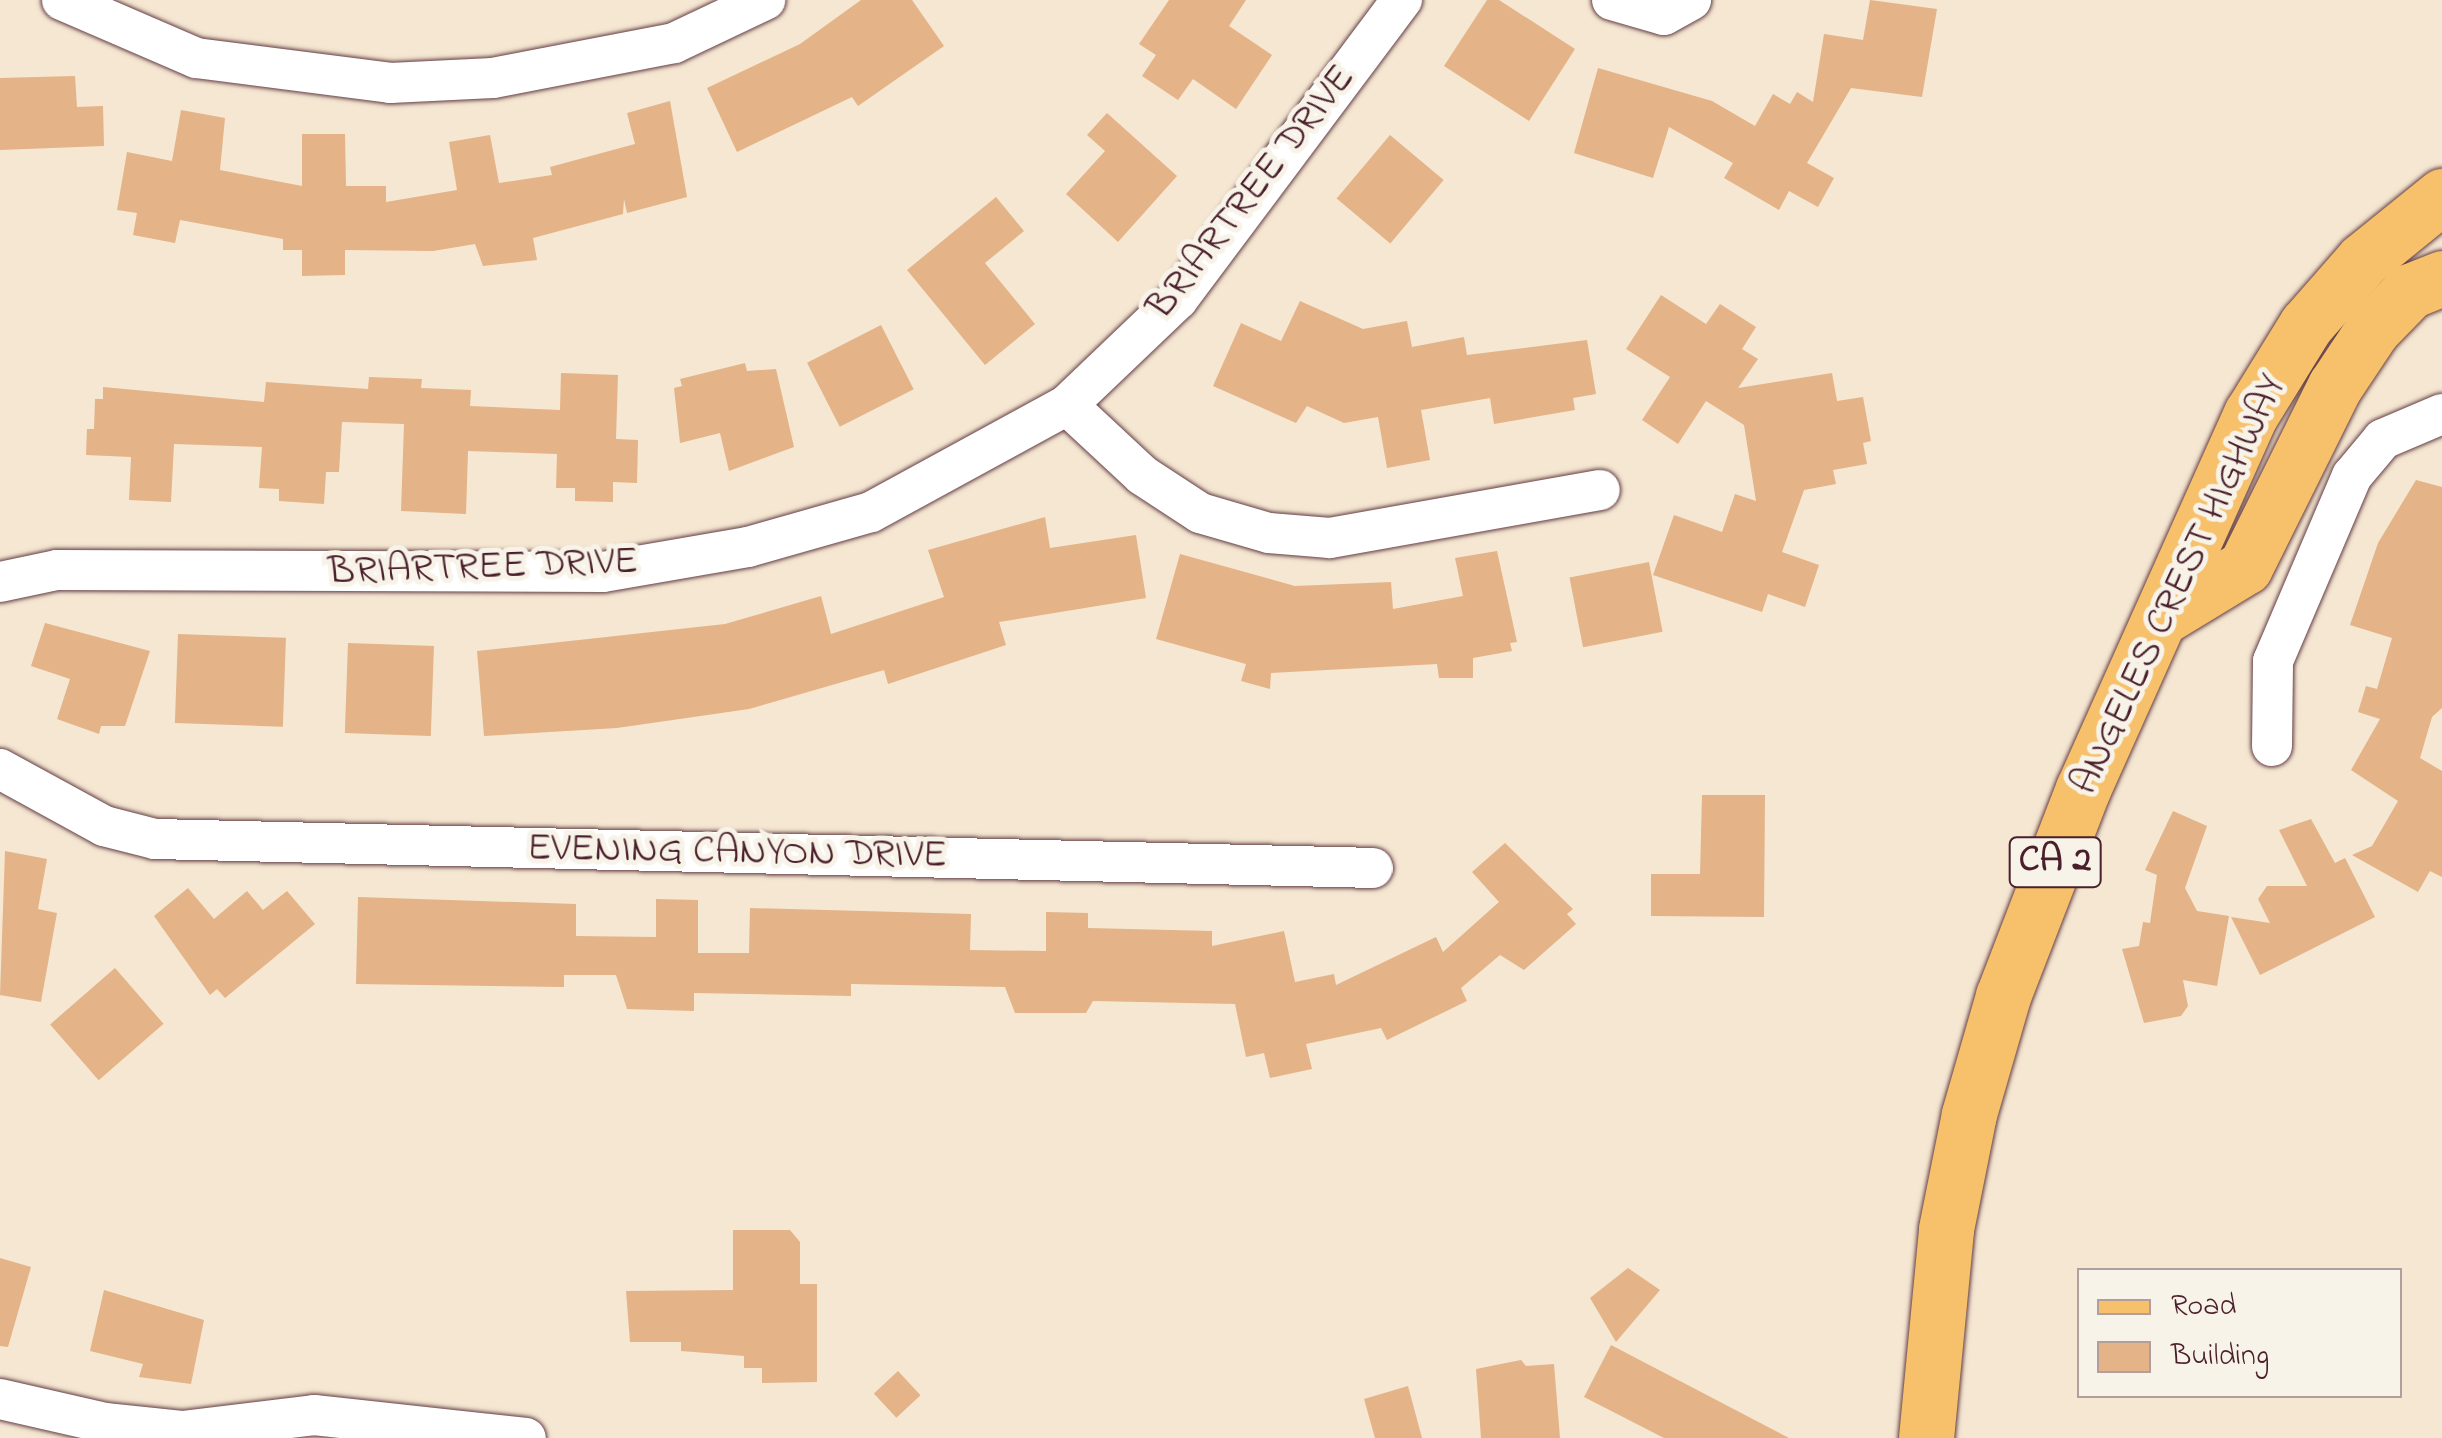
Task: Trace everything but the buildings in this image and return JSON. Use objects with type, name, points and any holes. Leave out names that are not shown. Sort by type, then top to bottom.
[{"type":"main road","name":"ANGELES CREST HIGHWAY","points":[[1926,1438],[1932,1348],[1969,1114],[2023,945],[2251,414],[2306,325],[2363,260],[2440,201]]},
{"type":"main road","points":[[2161,618],[2244,567],[2334,386],[2373,328],[2410,291],[2442,278]]},
{"type":"street","points":[[62,0],[196,58],[294,76],[390,84],[493,78],[674,43],[765,0]]},
{"type":"street","name":"BRIARTREE DRIVE","points":[[0,582],[57,570],[602,572],[748,547],[871,512],[1067,405],[1178,299],[1402,0]]},
{"type":"street","points":[[1612,0],[1664,15],[1691,0]]},
{"type":"street","points":[[1067,405],[1142,475],[1200,513],[1269,533],[1330,538],[1600,490]]},
{"type":"street","points":[[2272,746],[2273,661],[2352,476],[2383,439],[2442,414]]},
{"type":"street","name":"EVENING CANYON DRIVE","points":[[0,769],[104,826],[155,839],[1372,868]]},
{"type":"street","points":[[0,1399],[106,1424],[182,1432],[314,1416],[526,1438]]}]
